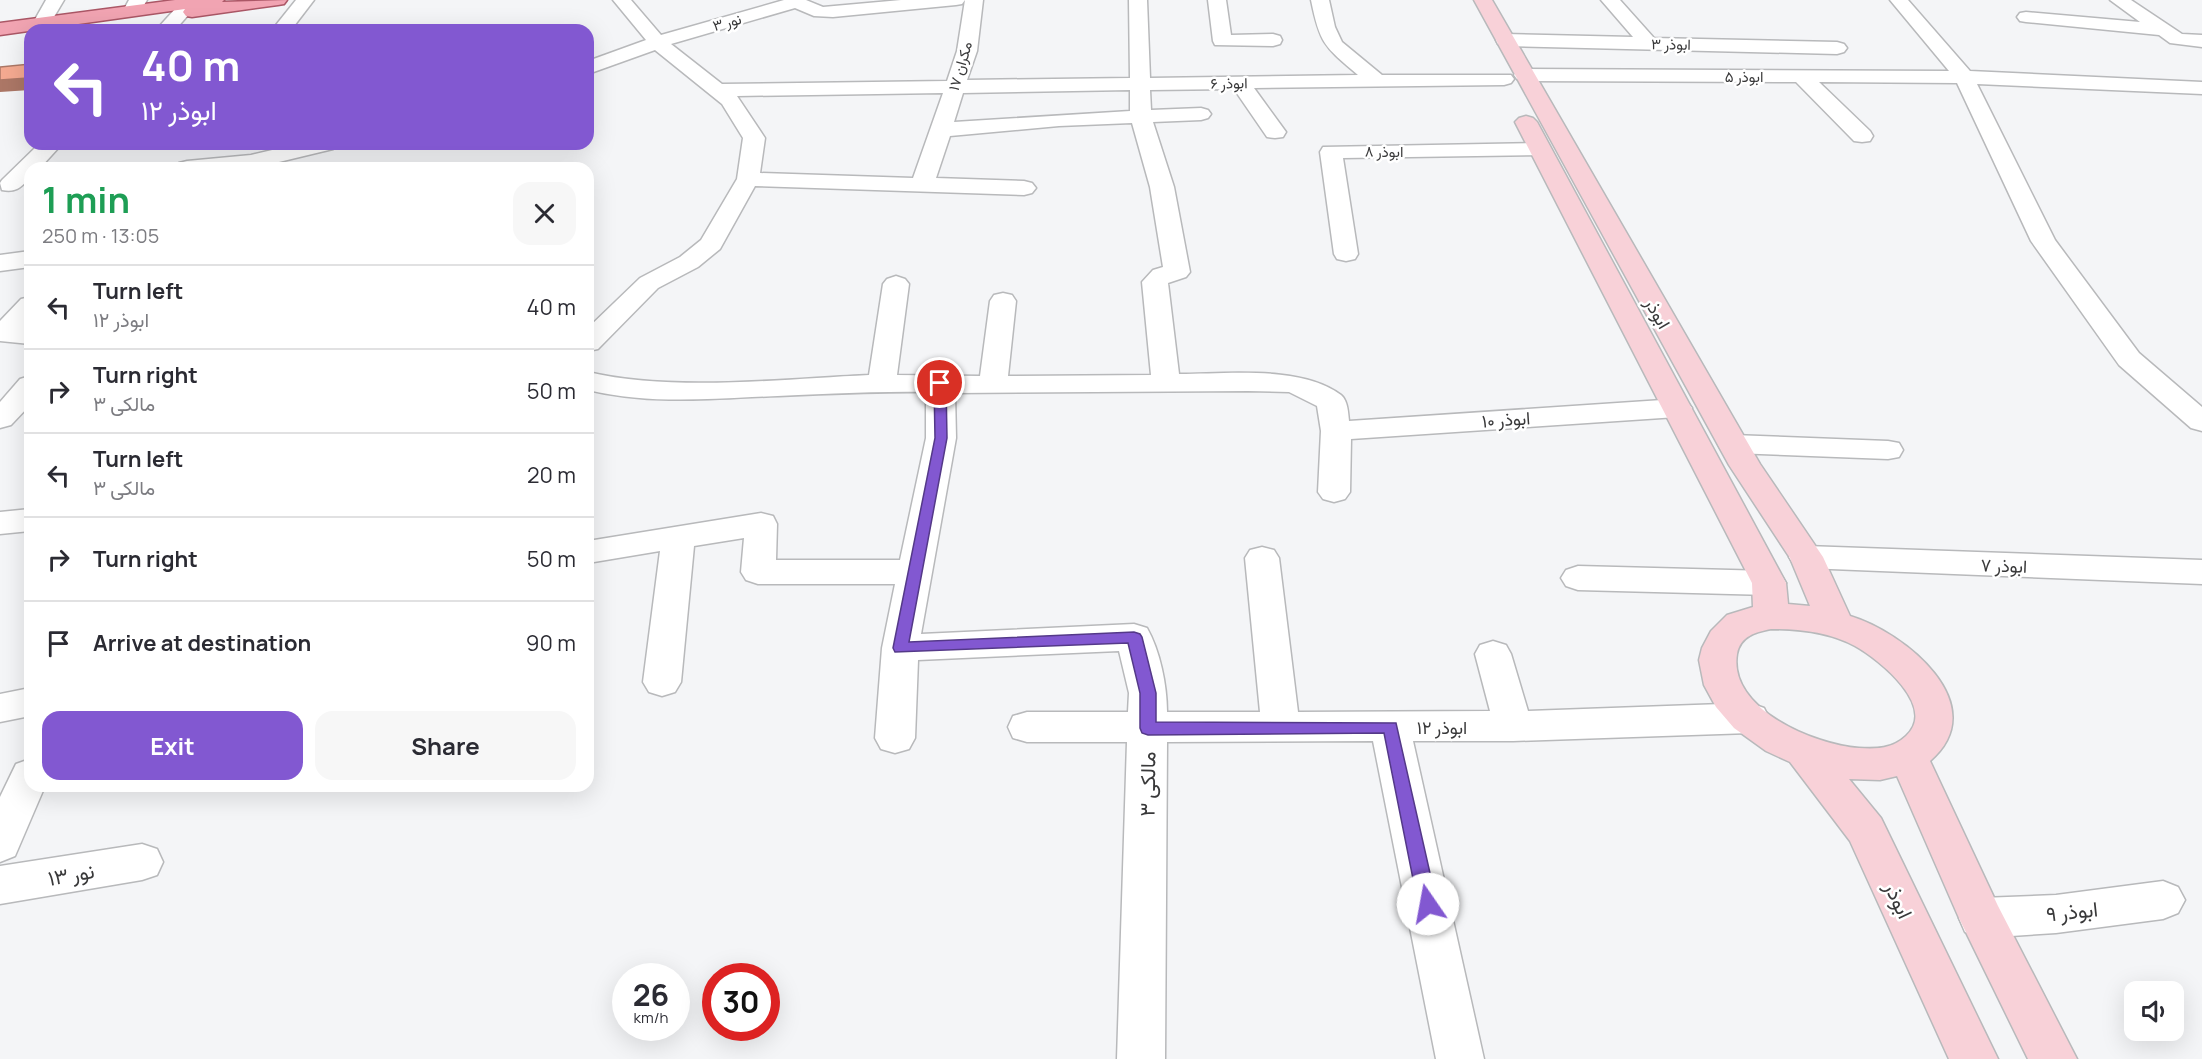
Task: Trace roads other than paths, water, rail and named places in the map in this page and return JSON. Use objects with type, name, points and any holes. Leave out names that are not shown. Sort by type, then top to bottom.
[{"type":"main road","points":[[94,24],[215,0]]},
{"type":"main road","points":[[58,24],[135,6],[278,0]]},
{"type":"main road","name":"ابوذر","points":[[1463,0],[1514,77],[1733,444],[1806,557],[1836,624]]},
{"type":"main road","name":"ابوذر","points":[[1483,0],[1505,40],[1514,77],[1540,150],[1677,408],[1770,599]]},
{"type":"main road","points":[[0,29],[24,29]]},
{"type":"main road","points":[[0,39],[24,32]]},
{"type":"main road","points":[[1770,599],[1804,616],[1836,624],[1867,637],[1896,655],[1918,676],[1931,700],[1935,722],[1927,742],[1909,757],[1881,764],[1844,763],[1804,752],[1768,733],[1739,709],[1722,683],[1717,658],[1724,637],[1770,599]]},
{"type":"main road","name":"ابوذر","points":[[1804,752],[1866,830],[1974,1059]]},
{"type":"main road","points":[[1909,757],[1981,918],[2053,1059]]},
{"type":"street","points":[[39,24],[55,0]]},
{"type":"street","points":[[286,24],[305,0]]},
{"type":"street","points":[[797,1],[820,12],[833,12],[956,0]]},
{"type":"street","name":"مکران ۱۷","points":[[922,186],[967,51],[974,0]]},
{"type":"street","points":[[1138,0],[1141,117],[1161,187],[1177,272],[1162,275],[1155,282],[1166,383]]},
{"type":"street","points":[[1217,0],[1222,40],[1273,40]]},
{"type":"street","points":[[1320,0],[1326,27],[1334,45],[1377,81]]},
{"type":"street","points":[[1610,0],[1649,44]]},
{"type":"street","points":[[1876,0],[1899,0],[1964,77],[2043,241],[2129,359],[2202,422]]},
{"type":"street","points":[[594,337],[649,283],[689,262],[711,244],[748,179],[754,138],[730,100],[657,42],[626,1]]},
{"type":"street","name":"نور ۳","points":[[594,66],[657,42],[797,1]]},
{"type":"street","points":[[2117,3],[2170,35]]},
{"type":"street","points":[[168,24],[176,6]]},
{"type":"street","points":[[2026,17],[2202,41]]},
{"type":"street","name":"ابوذر ۳","points":[[1505,40],[1837,48]]},
{"type":"street","points":[[1801,76],[1862,136]]},
{"type":"street","name":"ابوذر ۶","points":[[717,90],[1514,77]]},
{"type":"street","name":"ابوذر ۵","points":[[1514,77],[2201,78]]},
{"type":"street","points":[[1239,82],[1275,132]]},
{"type":"street","points":[[940,130],[1059,120],[1201,114]]},
{"type":"street","points":[[34,162],[45,150]]},
{"type":"street","points":[[176,162],[185,150]]},
{"type":"street","points":[[251,162],[301,150]]},
{"type":"street","name":"ابوذر ۸","points":[[1346,254],[1331,152],[1540,150]]},
{"type":"street","points":[[13,185],[24,173]]},
{"type":"street","points":[[748,179],[1024,188]]},
{"type":"street","points":[[0,263],[24,260]]},
{"type":"street","points":[[882,383],[896,284]]},
{"type":"street","points":[[993,385],[1004,301]]},
{"type":"street","points":[[24,311],[3,334],[24,336]]},
{"type":"street","points":[[594,382],[618,387],[699,391],[882,383],[993,385],[1248,382],[1295,384],[1331,402],[1336,431],[1334,492]]},
{"type":"street","points":[[894,738],[900,648],[941,438],[940,383]]},
{"type":"street","points":[[0,418],[24,394]]},
{"type":"street","name":"ابوذر ۱۰","points":[[1336,431],[1677,408]]},
{"type":"street","points":[[1733,444],[1887,450]]},
{"type":"street","points":[[0,523],[24,521]]},
{"type":"street","points":[[594,551],[761,524],[758,572],[915,572]]},
{"type":"street","points":[[662,682],[678,538]]},
{"type":"street","name":"ابوذر ۷","points":[[1806,557],[2202,572]]},
{"type":"street","points":[[1262,558],[1281,727]]},
{"type":"street","points":[[1578,578],[1770,599]]},
{"type":"street","name":"مالکی ۳","points":[[900,648],[1134,637],[1148,693],[1141,1059]]},
{"type":"street","points":[[1493,654],[1513,726]]},
{"type":"street","points":[[0,708],[24,703]]},
{"type":"street","name":"ابوذر ۱۲","points":[[1027,727],[1513,726],[1750,718]]},
{"type":"street","points":[[1390,727],[1460,1059]]},
{"type":"street","points":[[0,844],[24,790]]},
{"type":"street","name":"نور ۱۳","points":[[0,885],[142,862]]},
{"type":"street","name":"ابوذر ۹","points":[[1981,918],[2056,914],[2163,900]]}]
